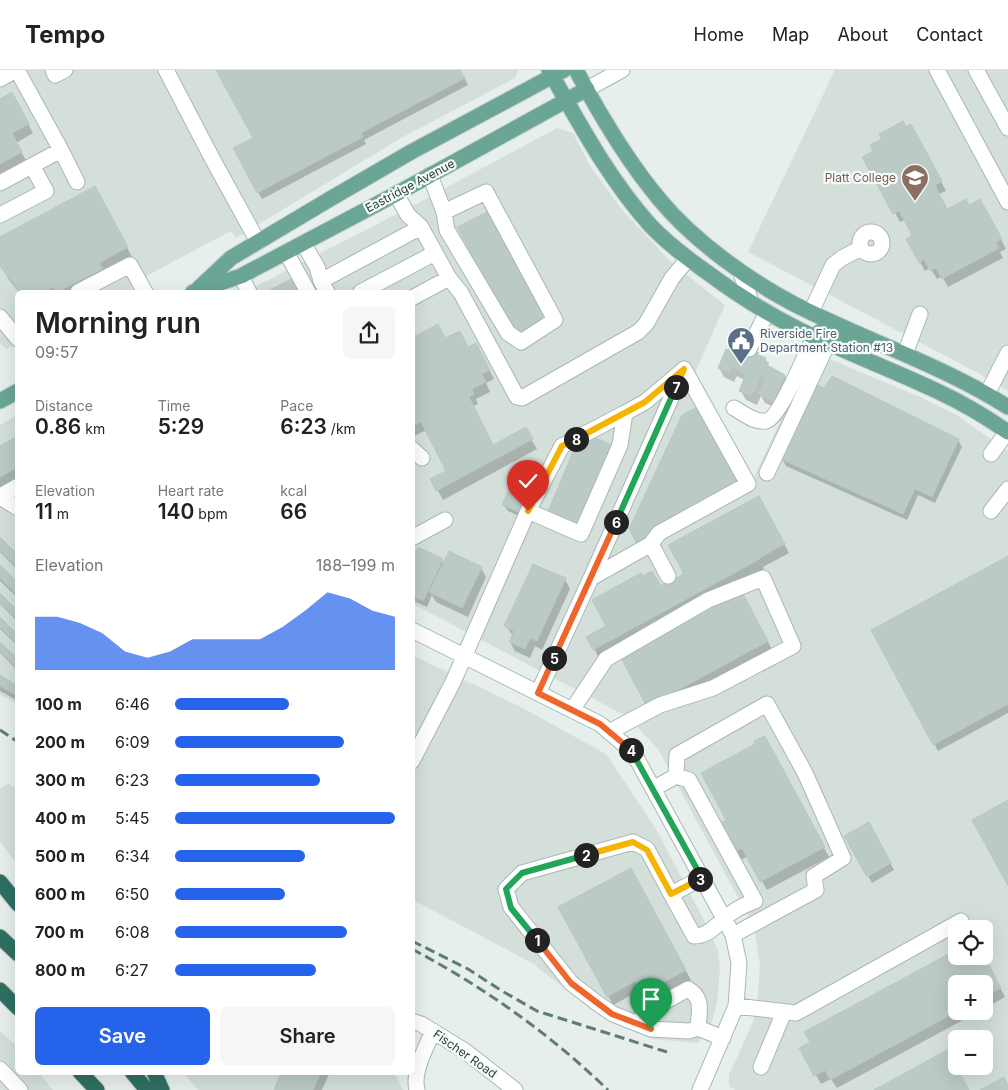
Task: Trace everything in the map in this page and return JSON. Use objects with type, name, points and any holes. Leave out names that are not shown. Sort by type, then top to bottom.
[{"type":"highway","points":[[0,882],[15,900]]},
{"type":"highway","points":[[0,937],[15,951]]},
{"type":"highway","points":[[0,990],[15,1005]]},
{"type":"highway","points":[[0,1004],[15,1017]]},
{"type":"highway","points":[[82,1075],[96,1088]]},
{"type":"highway","points":[[134,1075],[146,1090]]},
{"type":"highway","points":[[155,1075],[162,1090]]},
{"type":"main road","points":[[576,70],[625,154],[660,201],[693,234],[741,273],[811,312],[965,381],[1008,407]]},
{"type":"main road","name":"Eastridge Avenue","points":[[195,290],[231,258],[411,152],[555,72]]},
{"type":"main road","points":[[555,72],[566,100],[606,166],[629,199],[651,226],[688,259],[767,312],[814,337],[940,392],[1008,432]]},
{"type":"main road","name":"Eastridge Avenue","points":[[199,290],[240,276],[396,194],[586,89]]},
{"type":"main road","points":[[814,337],[820,330],[825,330],[840,337],[864,335]]},
{"type":"main road","points":[[0,401],[15,393]]},
{"type":"street","points":[[0,79],[16,70],[77,182]]},
{"type":"street","points":[[53,70],[55,75],[65,70]]},
{"type":"street","points":[[166,70],[258,242]]},
{"type":"street","name":"Eastridge Avenue","points":[[586,89],[622,70]]},
{"type":"street","points":[[937,70],[1008,202]]},
{"type":"street","points":[[976,70],[1008,128]]},
{"type":"street","points":[[0,183],[61,150]]},
{"type":"street","points":[[0,216],[46,191],[32,166]]},
{"type":"street","points":[[430,175],[444,212],[447,230],[508,333],[520,342],[555,320],[486,192],[444,212]]},
{"type":"street","points":[[396,194],[408,215],[420,227],[449,278],[461,293],[517,397],[522,398],[638,332],[646,324],[672,278],[688,259]]},
{"type":"street","points":[[303,243],[317,267],[324,287],[420,227]]},
{"type":"street","points":[[811,312],[833,265],[861,248]]},
{"type":"street","points":[[286,252],[307,290]]},
{"type":"street","points":[[365,290],[435,253]]},
{"type":"street","points":[[82,290],[130,265],[144,290]]},
{"type":"street","points":[[741,273],[751,302]]},
{"type":"street","points":[[240,276],[248,290]]},
{"type":"street","points":[[415,296],[449,278]]},
{"type":"street","points":[[749,349],[767,312]]},
{"type":"street","points":[[905,354],[920,314]]},
{"type":"street","points":[[0,317],[15,332]]},
{"type":"street","points":[[734,408],[756,420],[766,421],[772,419],[782,404],[814,337]]},
{"type":"street","points":[[766,473],[828,343]]},
{"type":"street","points":[[987,394],[1008,353]]},
{"type":"street","points":[[416,745],[453,682],[528,511],[562,446],[645,402],[684,369]]},
{"type":"street","points":[[591,578],[651,544],[659,533],[748,484],[684,369]]},
{"type":"street","points":[[538,693],[684,369]]},
{"type":"street","points":[[528,511],[581,534],[620,445],[626,413]]},
{"type":"street","points":[[991,454],[1008,432]]},
{"type":"street","points":[[15,488],[0,497],[15,506]]},
{"type":"street","points":[[991,511],[1008,489]]},
{"type":"street","points":[[415,536],[445,520]]},
{"type":"street","points":[[651,544],[668,576]]},
{"type":"street","points":[[572,710],[606,659],[708,600],[763,578],[793,646],[713,688],[660,705],[610,732]]},
{"type":"street","points":[[415,632],[600,724],[633,752],[724,918],[733,936],[739,963],[736,1006],[700,1090]]},
{"type":"street","points":[[676,776],[677,755],[767,704],[805,773],[843,858],[814,876],[816,890],[733,936]]},
{"type":"street","points":[[653,788],[676,776],[689,780],[764,918]]},
{"type":"street","points":[[723,1038],[698,1028],[689,1031],[651,1029],[612,1014],[571,983],[511,908],[506,889],[522,873],[633,842],[647,850],[694,936],[701,936],[714,929],[724,918],[755,901]]},
{"type":"street","points":[[671,894],[702,878]]},
{"type":"street","points":[[736,1006],[796,1013],[948,928]]},
{"type":"street","points":[[639,1024],[644,1013],[688,989],[696,993],[700,1004],[698,1028]]},
{"type":"street","points":[[761,1066],[784,1012]]},
{"type":"street","name":"Fischer Road","points":[[415,1022],[433,1031],[465,1052],[515,1090]]},
{"type":"street","points":[[416,1090],[415,1083],[419,1066],[433,1031]]},
{"type":"street","points":[[0,1069],[20,1090]]},
{"type":"shaded area","points":[[0,70],[518,70],[515,78],[401,138],[236,238],[231,231],[150,274],[132,287],[134,290],[15,290],[15,345],[6,349],[0,343]]},
{"type":"shaded area","points":[[835,70],[1008,70],[1008,391],[978,373],[748,252]]},
{"type":"shaded area","points":[[557,128],[573,133],[590,166],[623,211],[673,264],[725,305],[694,375],[753,479],[813,352],[920,397],[955,414],[1008,451],[1008,1090],[735,1090],[729,1086],[729,1075],[753,1022],[758,994],[760,965],[755,933],[749,918],[658,749],[628,717],[415,605],[415,290],[249,290],[418,203]]},
{"type":"shaded area","points":[[15,416],[15,702],[0,695],[0,425]]},
{"type":"shaded area","points":[[415,656],[521,707],[606,754],[656,829],[718,950],[720,969],[717,1003],[711,1024],[698,1043],[653,1039],[592,1010],[532,963],[415,901]]},
{"type":"shaded area","points":[[8,784],[15,788],[15,861],[0,842],[0,788]]},
{"type":"shaded area","points":[[0,1031],[15,1044],[15,1075],[41,1075],[53,1090],[0,1090]]},
{"type":"shaded area","points":[[186,1075],[395,1075],[403,1090],[198,1090]]},
{"type":"building","points":[[216,70],[459,70],[465,78],[361,133],[363,137],[257,193],[233,148],[253,138]]},
{"type":"building","points":[[12,92],[29,124],[12,133],[22,152],[0,164],[0,99]]},
{"type":"building","name":"Platt College","points":[[903,121],[906,127],[911,124],[942,181],[935,185],[947,209],[966,199],[969,205],[980,199],[1002,239],[996,242],[999,248],[942,279],[936,268],[930,271],[924,259],[919,263],[906,239],[912,235],[899,211],[893,214],[862,157],[873,151],[870,145],[882,139],[879,134]]},
{"type":"building","points":[[95,186],[128,247],[99,263],[102,269],[61,290],[55,290],[53,287],[46,290],[18,290],[0,266],[0,237]]},
{"type":"building","points":[[491,210],[548,318],[515,335],[457,227]]},
{"type":"building","points":[[293,278],[300,290],[270,290]]},
{"type":"building","points":[[438,324],[445,338],[460,331],[468,347],[476,343],[490,370],[482,374],[486,382],[472,389],[474,394],[469,397],[493,445],[526,427],[533,439],[436,491],[430,479],[446,471],[421,422],[415,425],[415,334],[416,336]]},
{"type":"building","points":[[732,343],[735,349],[739,350],[741,346],[759,353],[758,355],[766,358],[765,361],[769,363],[767,365],[785,375],[774,401],[758,394],[765,378],[761,376],[752,396],[739,391],[746,374],[732,367],[729,373],[718,368],[726,349],[728,350]]},
{"type":"building","points":[[832,376],[959,439],[932,497],[915,489],[903,514],[781,459],[813,383],[824,388]]},
{"type":"building","points":[[701,405],[743,482],[646,534],[649,538],[637,544],[629,529],[682,415]]},
{"type":"building","points":[[588,435],[615,446],[579,530],[546,516],[578,440]]},
{"type":"building","points":[[15,438],[15,469],[0,477],[0,446]]},
{"type":"building","points":[[517,471],[534,478],[519,512],[502,505]]},
{"type":"building","points":[[759,496],[785,544],[593,650],[586,637],[606,626],[592,600],[641,573],[643,576],[652,571],[661,586],[684,574],[668,545]]},
{"type":"building","points":[[0,537],[15,552],[15,565],[0,550]]},
{"type":"building","points":[[418,547],[443,559],[423,601],[415,597],[415,552]]},
{"type":"building","points":[[449,551],[482,567],[462,608],[429,592]]},
{"type":"building","points":[[1008,556],[1008,704],[933,745],[871,630]]},
{"type":"building","points":[[533,564],[566,578],[537,641],[530,638],[525,649],[509,642],[514,631],[504,626]]},
{"type":"building","points":[[0,565],[15,580],[15,593],[0,578]]},
{"type":"building","points":[[742,592],[768,641],[647,707],[621,658]]},
{"type":"building","points":[[0,593],[15,608],[15,617],[0,603]]},
{"type":"building","points":[[0,617],[15,632],[15,642],[0,627]]},
{"type":"building","points":[[0,642],[15,656],[15,666],[0,652]]},
{"type":"building","points":[[0,675],[15,684],[15,694],[0,686]]},
{"type":"building","points":[[765,736],[825,847],[760,882],[742,848],[733,853],[718,824],[726,820],[701,773],[755,744],[754,741]]},
{"type":"building","points":[[1008,800],[1008,886],[972,820]]},
{"type":"building","points":[[869,822],[891,863],[867,877],[844,836]]},
{"type":"building","points":[[631,868],[686,970],[642,994],[635,981],[607,997],[558,907]]},
{"type":"building","points":[[948,954],[948,965],[989,965],[1001,988],[993,992],[993,975],[948,975],[948,1016],[830,1080],[825,1070],[814,1076],[799,1048],[810,1042],[804,1032]]},
{"type":"building","points":[[947,1050],[948,1075],[961,1075],[969,1090],[874,1090]]},
{"type":"building","points":[[281,1075],[320,1075],[313,1090],[274,1089]]},
{"type":"building","points":[[1004,1077],[1008,1090],[980,1090]]},
{"type":"railway","points":[[0,730],[15,740]]},
{"type":"railway","points":[[415,942],[468,969],[537,1011],[667,1052]]},
{"type":"railway","points":[[415,951],[465,979],[515,1013],[586,1069],[608,1090]]},
{"type":"place","name":"Platt College","points":[[915,202]]},
{"type":"place","name":"Riverside Fire Department Station #13","points":[[741,365]]},
{"type":"route","points":[[528,511],[562,446],[645,402],[684,369],[538,693],[600,724],[633,752],[702,878],[671,894],[647,850],[633,842],[522,873],[506,889],[511,908],[571,983],[612,1014],[651,1029]]}]
